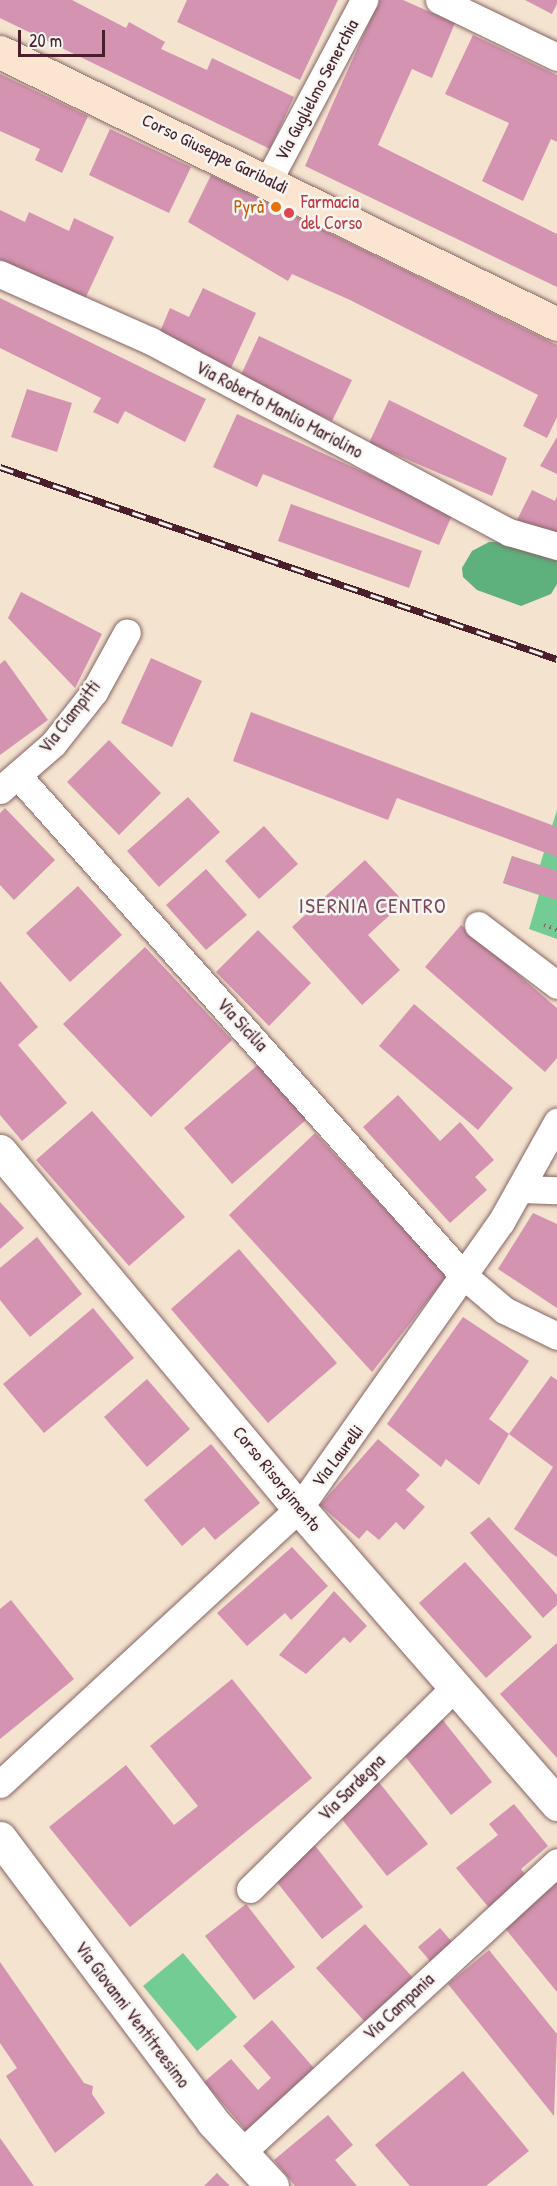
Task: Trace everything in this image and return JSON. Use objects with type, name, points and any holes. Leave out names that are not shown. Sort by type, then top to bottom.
[{"type":"main road","name":"Corso Giuseppe Garibaldi","points":[[0,52],[270,179],[557,324]]},
{"type":"street","name":"Via Guglielmo Senerchia","points":[[270,179],[364,0]]},
{"type":"street","points":[[439,0],[557,57]]},
{"type":"street","name":"Via Roberto Manlio Mariolino","points":[[0,274],[151,341],[509,532],[557,546]]},
{"type":"street","name":"Via Ciampitti","points":[[9,783],[94,692],[126,633]]},
{"type":"street","name":"Via Sicilia","points":[[9,783],[331,1121],[462,1275],[504,1310],[557,1336]]},
{"type":"street","points":[[478,925],[557,985]]},
{"type":"street","name":"Via Laurelli","points":[[0,1784],[299,1508],[521,1189],[557,1122]]},
{"type":"street","name":"Corso Risorgimento","points":[[0,1151],[299,1508],[557,1804]]},
{"type":"street","points":[[521,1189],[557,1190]]},
{"type":"street","name":"Via Sardegna","points":[[250,1889],[455,1687]]},
{"type":"street","name":"Via Giovanni Ventitreesimo","points":[[0,1838],[213,2122],[272,2186]]},
{"type":"street","name":"Via Campania","points":[[242,2152],[557,1863]]},
{"type":"path","points":[[544,925],[557,930]]},
{"type":"green space","points":[[489,542],[512,542],[557,558],[557,584],[551,594],[521,606],[477,590],[463,577],[462,568],[472,551]]},
{"type":"green space","points":[[557,810],[557,939],[529,929],[539,895],[503,883],[512,856],[540,865]]},
{"type":"green space","points":[[183,1953],[237,2017],[197,2051],[143,1986]]},
{"type":"building","points":[[0,0],[72,0],[126,28],[129,22],[165,42],[161,49],[207,70],[212,58],[294,97],[270,149],[0,18]]},
{"type":"building","points":[[187,0],[338,0],[300,80],[177,22]]},
{"type":"building","points":[[379,0],[403,0],[455,23],[432,78],[412,69],[378,145],[557,234],[557,287],[305,166]]},
{"type":"building","points":[[525,0],[557,0],[557,4],[552,14]]},
{"type":"building","points":[[473,35],[557,75],[557,142],[551,139],[523,201],[482,181],[509,123],[445,94]]},
{"type":"building","points":[[0,74],[88,116],[62,173],[35,160],[40,149],[0,131]]},
{"type":"building","points":[[110,129],[191,167],[169,213],[89,175]]},
{"type":"building","points":[[211,175],[557,345],[557,417],[547,438],[523,426],[538,395],[350,300],[292,274],[288,281],[188,222]]},
{"type":"building","points":[[0,210],[25,222],[29,212],[69,231],[74,218],[114,237],[84,301],[0,260]]},
{"type":"building","points":[[203,288],[256,313],[231,368],[159,334],[170,308],[189,317]]},
{"type":"building","points":[[0,298],[206,399],[185,442],[125,411],[118,424],[93,412],[101,398],[0,348]]},
{"type":"building","points":[[259,336],[352,380],[332,421],[240,377]]},
{"type":"building","points":[[27,389],[72,403],[57,452],[11,437]]},
{"type":"building","points":[[389,400],[507,458],[492,496],[369,443]]},
{"type":"building","points":[[237,414],[453,513],[439,545],[263,474],[257,487],[213,467]]},
{"type":"building","points":[[557,437],[557,474],[540,466]]},
{"type":"building","points":[[532,490],[555,501],[557,496],[557,538],[517,520]]},
{"type":"building","points":[[291,504],[422,551],[409,588],[278,541]]},
{"type":"building","points":[[21,592],[102,634],[75,688],[8,618]]},
{"type":"building","points":[[151,658],[202,681],[172,747],[121,723]]},
{"type":"building","points":[[5,660],[48,720],[0,755],[0,664]]},
{"type":"building","points":[[251,712],[557,827],[557,857],[397,798],[388,820],[233,761]]},
{"type":"building","points":[[109,740],[161,793],[119,835],[67,782]]},
{"type":"building","points":[[188,797],[220,832],[159,887],[127,851]]},
{"type":"building","points":[[5,808],[55,860],[14,900],[0,885],[0,813]]},
{"type":"building","points":[[264,826],[298,864],[259,899],[225,861]]},
{"type":"building","points":[[512,856],[557,871],[557,900],[503,883]]},
{"type":"building","points":[[365,860],[404,902],[368,935],[400,970],[362,1005],[292,927]]},
{"type":"building","points":[[206,869],[247,915],[206,950],[166,905]]},
{"type":"building","points":[[78,886],[122,935],[70,982],[26,933]]},
{"type":"building","points":[[461,925],[557,1008],[557,1058],[545,1072],[425,967]]},
{"type":"building","points":[[258,930],[311,983],[269,1026],[216,972]]},
{"type":"building","points":[[145,947],[232,1040],[151,1117],[63,1024]]},
{"type":"building","points":[[0,981],[38,1027],[18,1045],[67,1103],[22,1141],[0,1115]]},
{"type":"building","points":[[414,1004],[513,1088],[478,1130],[379,1046]]},
{"type":"building","points":[[260,1063],[307,1119],[232,1184],[184,1128]]},
{"type":"building","points":[[398,1095],[440,1141],[460,1122],[494,1160],[475,1177],[487,1190],[450,1223],[363,1127]]},
{"type":"building","points":[[92,1111],[185,1217],[129,1266],[36,1160]]},
{"type":"building","points":[[315,1133],[447,1276],[372,1372],[229,1215]]},
{"type":"building","points":[[0,1202],[24,1228],[0,1249]]},
{"type":"building","points":[[533,1213],[557,1224],[557,1308],[498,1269]]},
{"type":"building","points":[[37,1237],[82,1294],[30,1337],[0,1300],[0,1268]]},
{"type":"building","points":[[239,1249],[337,1363],[268,1423],[171,1309]]},
{"type":"building","points":[[93,1308],[134,1358],[44,1433],[3,1384]]},
{"type":"building","points":[[463,1317],[529,1361],[489,1419],[509,1434],[479,1485],[446,1459],[441,1467],[387,1424]]},
{"type":"building","points":[[551,1376],[557,1380],[557,1557],[514,1529],[553,1467],[509,1434]]},
{"type":"building","points":[[147,1379],[190,1429],[147,1467],[104,1417]]},
{"type":"building","points":[[378,1439],[420,1475],[406,1490],[425,1507],[404,1530],[396,1522],[379,1540],[367,1530],[359,1539],[320,1505]]},
{"type":"building","points":[[211,1444],[260,1503],[215,1540],[204,1527],[182,1546],[144,1500]]},
{"type":"building","points":[[489,1517],[557,1595],[557,1605],[543,1618],[470,1533]]},
{"type":"building","points":[[292,1547],[328,1586],[291,1620],[285,1613],[247,1646],[217,1613]]},
{"type":"building","points":[[465,1562],[532,1637],[486,1678],[419,1603]]},
{"type":"building","points":[[334,1591],[367,1626],[350,1643],[344,1637],[306,1674],[279,1655]]},
{"type":"building","points":[[11,1600],[74,1679],[0,1739],[0,1609]]},
{"type":"building","points":[[557,1643],[557,1758],[500,1694]]},
{"type":"building","points":[[232,1679],[312,1778],[130,1927],[49,1827],[126,1765],[174,1825],[198,1806],[150,1746]]},
{"type":"building","points":[[442,1719],[492,1782],[451,1815],[401,1751]]},
{"type":"building","points":[[378,1781],[428,1844],[387,1876],[337,1813]]},
{"type":"building","points":[[514,1804],[548,1846],[521,1869],[528,1878],[490,1909],[456,1868],[498,1835],[489,1824]]},
{"type":"building","points":[[313,1843],[363,1907],[322,1939],[272,1876]]},
{"type":"building","points":[[557,1883],[557,1992],[504,1927]]},
{"type":"building","points":[[246,1904],[295,1967],[254,2000],[205,1936]]},
{"type":"building","points":[[365,1924],[414,1979],[366,2023],[316,1968]]},
{"type":"building","points":[[440,1928],[452,1942],[430,1961],[418,1947]]},
{"type":"building","points":[[489,1950],[557,2034],[554,2116],[448,1984]]},
{"type":"building","points":[[0,1962],[84,2083],[93,2086],[92,2094],[105,2113],[55,2153],[6,2076],[17,2068],[0,2043]]},
{"type":"building","points":[[272,2020],[319,2074],[250,2135],[204,2082],[231,2059],[258,2090],[271,2078],[243,2046]]},
{"type":"building","points":[[463,2071],[529,2151],[486,2186],[410,2186],[375,2145]]},
{"type":"building","points":[[328,2115],[353,2145],[335,2160],[357,2186],[295,2186],[274,2160]]},
{"type":"building","points":[[0,2138],[34,2186],[0,2186]]},
{"type":"building","points":[[217,2173],[230,2186],[204,2186]]},
{"type":"railway","points":[[0,467],[557,659]]},
{"type":"place","name":"Pyrà","points":[[276,207]]},
{"type":"place","name":"Farmacia del Corso","points":[[289,213]]},
{"type":"district","name":"ISERNIA CENTRO","points":[[373,906]]}]
